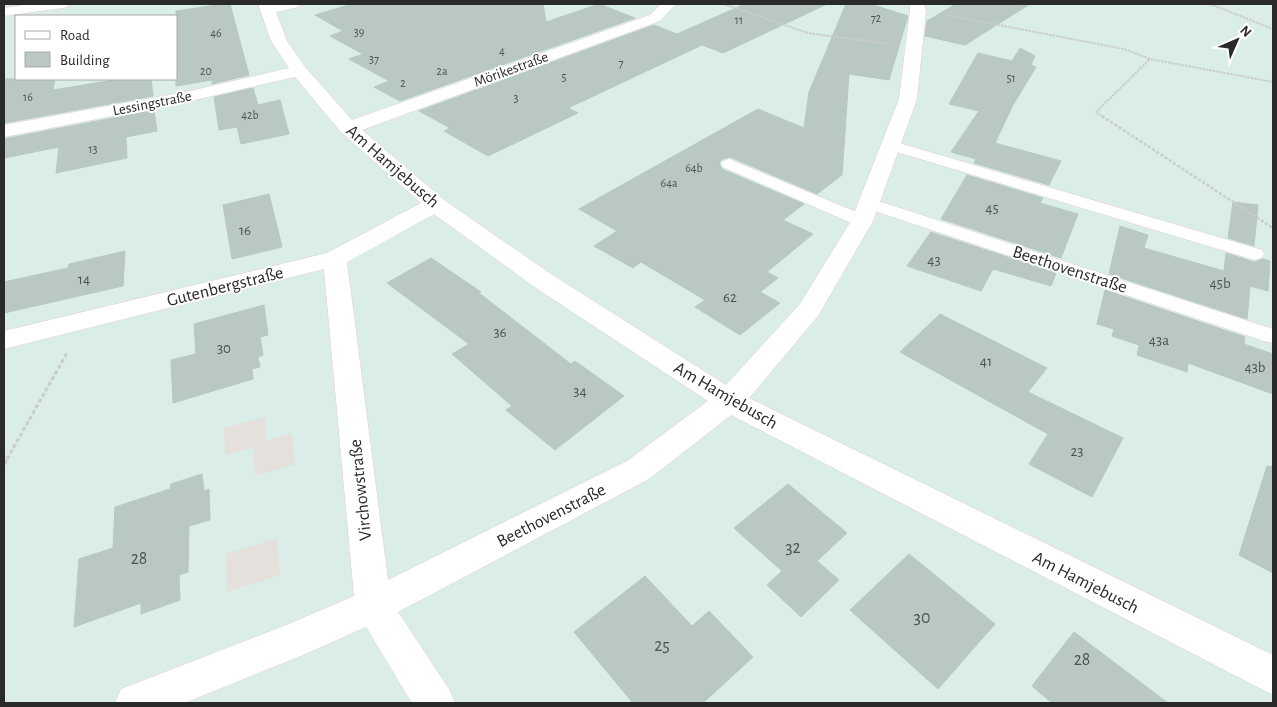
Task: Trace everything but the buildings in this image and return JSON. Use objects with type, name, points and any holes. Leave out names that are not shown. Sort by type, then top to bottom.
[{"type":"street","points":[[4,12],[62,4]]},
{"type":"street","name":"Mörikestraße","points":[[348,128],[654,18],[669,4]]},
{"type":"street","name":"Am Hamjebusch","points":[[275,6],[279,41],[299,71],[348,128],[436,205],[542,280],[730,401],[1273,676]]},
{"type":"street","name":"Beethovenstraße","points":[[135,703],[290,642],[373,606],[638,470],[730,401],[809,310],[865,212],[908,99],[918,7]]},
{"type":"street","name":"Lessingstraße","points":[[4,131],[190,96],[299,71]]},
{"type":"street","name":"Gutenbergstraße","points":[[4,340],[335,259],[423,210],[436,205]]},
{"type":"street","name":"Virchowstraße","points":[[335,259],[373,606],[435,703]]},
{"type":"lane","points":[[889,145],[1255,254]]},
{"type":"lane","points":[[729,164],[865,212]]},
{"type":"lane","name":"Beethovenstraße","points":[[865,212],[1271,336]]},
{"type":"path","points":[[723,4],[808,33],[914,47]]},
{"type":"path","points":[[1210,4],[1273,29]]},
{"type":"path","points":[[918,7],[1124,49],[1150,59],[1273,82]]},
{"type":"path","points":[[1150,59],[1096,112],[1273,228]]},
{"type":"path","points":[[4,464],[86,320]]},
{"type":"shaded area","points":[[265,417],[266,440],[292,433],[295,464],[255,476],[253,448],[225,455],[224,428]]},
{"type":"shaded area","points":[[277,538],[280,575],[227,592],[226,554]]}]
